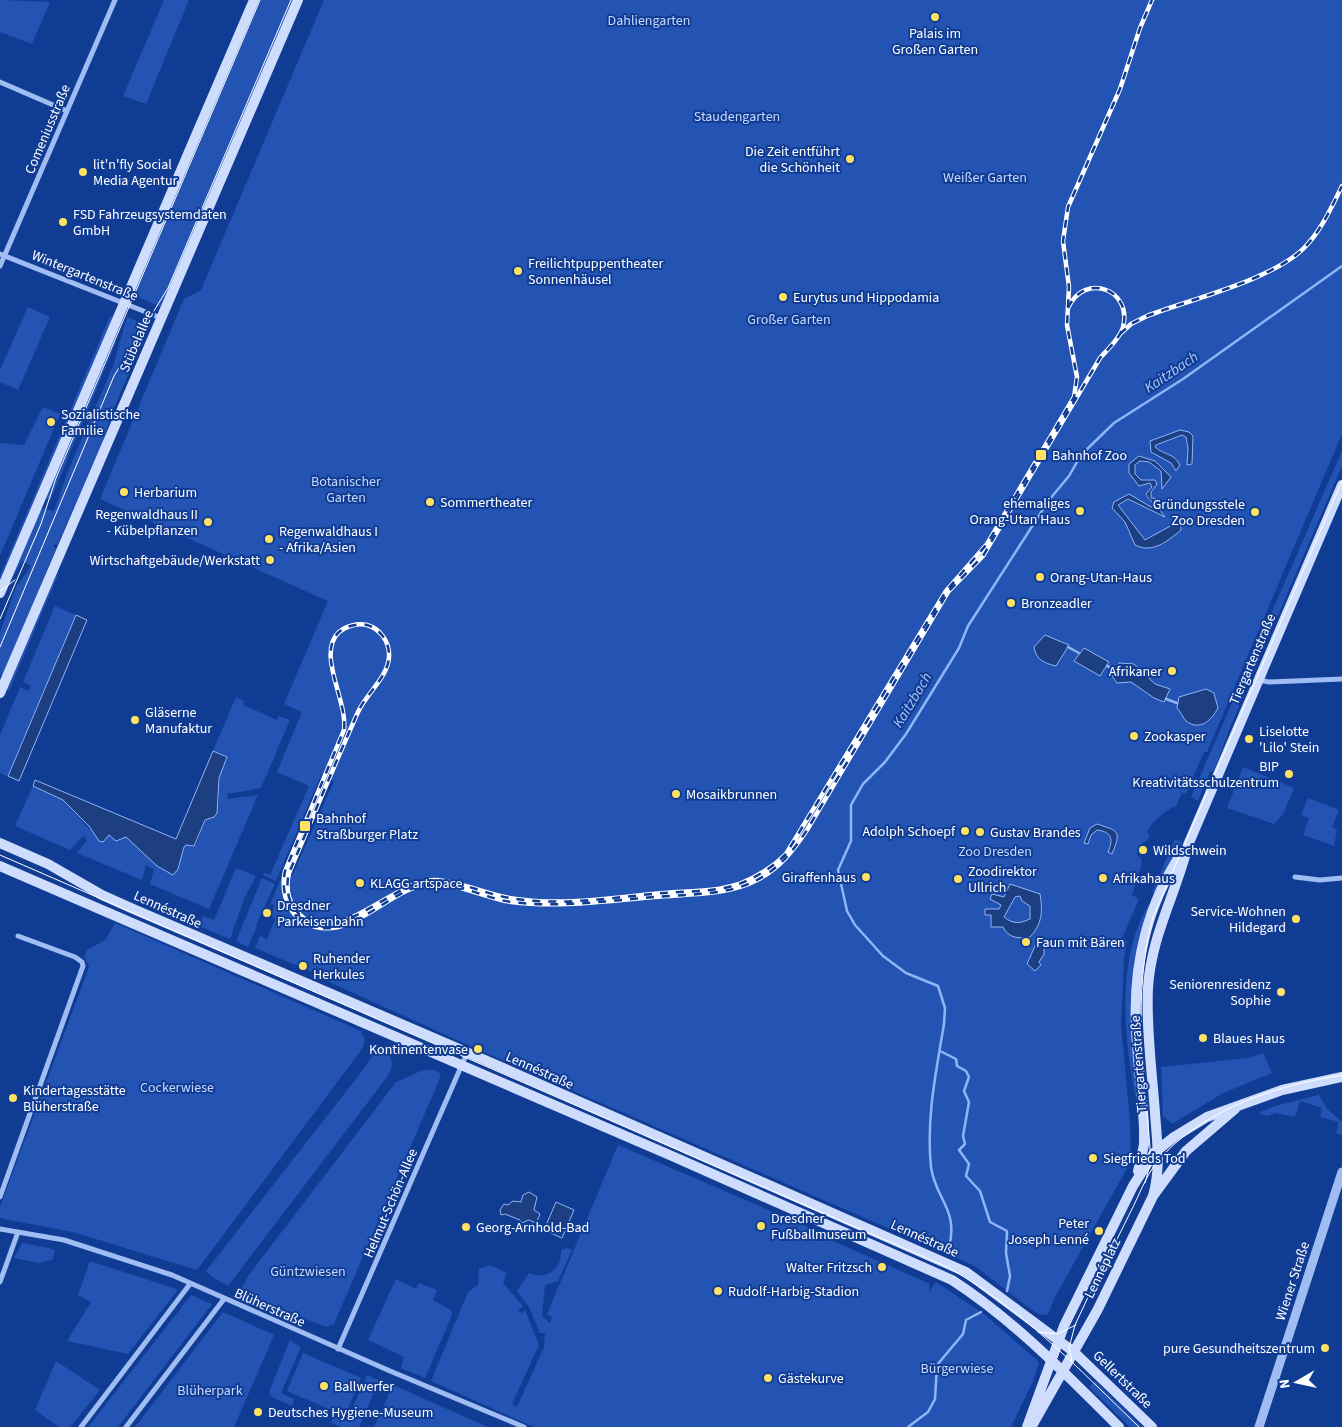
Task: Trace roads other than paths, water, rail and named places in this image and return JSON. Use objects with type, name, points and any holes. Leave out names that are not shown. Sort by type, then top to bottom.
[{"type":"main road","name":"Stübelallee","points":[[0,593],[254,0]]},
{"type":"main road","name":"Stübelallee","points":[[0,693],[298,0]]},
{"type":"main road","name":"Tiergartenstraße","points":[[1153,1196],[1158,1178],[1158,1150],[1148,1027],[1148,986],[1161,921],[1188,845],[1342,485]]},
{"type":"main road","name":"Lennéstraße","points":[[0,843],[48,864],[124,905],[942,1260],[983,1283],[1058,1341]]},
{"type":"main road","name":"Tiergartenstraße","points":[[1133,1186],[1141,1163],[1144,1145],[1135,1005],[1141,948],[1148,923],[1162,888],[1188,845]]},
{"type":"main road","name":"Lennéstraße","points":[[0,866],[822,1221],[952,1280],[977,1296],[1051,1360]]},
{"type":"main road","points":[[1133,1186],[1150,1158],[1158,1150],[1178,1134],[1207,1117],[1237,1108],[1282,1090],[1342,1077]]},
{"type":"main road","points":[[1153,1196],[1186,1152],[1237,1108]]},
{"type":"main road","name":"Lennéplatz","points":[[1029,1427],[1058,1341],[1133,1186]]},
{"type":"main road","name":"Lennéplatz","points":[[1029,1427],[1098,1309],[1153,1196]]},
{"type":"main road","points":[[1058,1341],[1074,1352]]},
{"type":"main road","name":"Gellertstraße","points":[[1074,1352],[1152,1427]]},
{"type":"main road","points":[[1051,1360],[1119,1427]]},
{"type":"street","name":"Comeniusstraße","points":[[0,266],[3,254],[115,0]]},
{"type":"street","points":[[0,82],[67,111]]},
{"type":"street","name":"Wintergartenstraße","points":[[3,254],[161,318]]},
{"type":"street","points":[[1258,680],[1269,682],[1342,679]]},
{"type":"street","points":[[1294,877],[1320,880],[1342,878]]},
{"type":"street","points":[[0,1197],[83,966],[82,962],[75,957],[18,936]]},
{"type":"street","name":"Helmut-Schön-Allee","points":[[338,1349],[467,1053]]},
{"type":"street","name":"Wiener Straße","points":[[1259,1427],[1342,1172]]},
{"type":"street","name":"Blüherstraße","points":[[0,1229],[64,1240],[153,1268],[338,1349],[524,1427]]},
{"type":"street","points":[[0,1282],[18,1232]]},
{"type":"street","points":[[81,1427],[190,1284]]},
{"type":"street","points":[[126,1427],[224,1299]]},
{"type":"waterway","name":"Kaitzbach","points":[[949,1247],[951,1223],[949,1213],[933,1178],[930,1149],[931,1113],[945,1008],[938,986],[906,973],[883,956],[855,925],[847,911],[838,870],[851,841],[851,805],[863,784],[885,762],[906,734],[959,648],[968,626],[1049,500],[1069,476],[1081,455],[1114,423],[1183,379],[1342,266]]},
{"type":"waterway","points":[[1068,647],[1079,653]]},
{"type":"waterway","points":[[1107,666],[1115,669]]},
{"type":"waterway","points":[[1166,699],[1177,703]]},
{"type":"waterway","points":[[940,1051],[956,1059],[957,1066],[966,1071],[969,1077],[964,1091],[969,1102],[963,1136],[965,1144],[959,1150],[969,1164],[966,1176],[980,1191],[990,1222],[1007,1231],[1006,1253],[1010,1276],[1007,1291]]},
{"type":"waterway","points":[[908,1427],[928,1412],[935,1399],[937,1365],[963,1334],[966,1320],[981,1312]]},
{"type":"tram line","points":[[0,619],[41,524],[56,478],[260,0]]},
{"type":"tram line","points":[[0,647],[114,376],[168,288],[291,0]]},
{"type":"tram line","points":[[1145,1183],[1150,1165],[1150,1148],[1141,1032],[1141,1004],[1143,975],[1153,917],[1342,481]]},
{"type":"tram line","points":[[0,591],[15,580]]},
{"type":"tram line","points":[[0,855],[945,1266],[972,1282],[1023,1319],[1071,1361],[1139,1427]]},
{"type":"tram line","points":[[1072,1361],[1069,1348],[1075,1325],[1145,1182],[1158,1160],[1202,1123],[1224,1111],[1270,1092],[1318,1079],[1342,1075]]},
{"type":"tram line","points":[[1038,1332],[1057,1334],[1076,1325]]},
{"type":"railway","points":[[1068,308],[1076,297],[1085,290],[1096,288],[1106,290],[1121,303],[1124,314],[1123,327],[1119,335],[1100,358],[983,556],[948,592],[807,830],[791,852],[773,870],[745,885],[720,892],[564,904],[511,902],[450,885],[430,884],[402,893],[359,919],[331,928],[307,924],[293,913],[284,889],[285,871],[344,730],[342,706],[332,665],[333,641],[342,630],[363,624],[372,627],[384,637],[389,652],[388,664],[385,672],[358,712],[289,873],[287,887],[290,901],[295,909],[309,921],[326,925],[344,921],[400,891],[418,883],[435,880],[455,883],[516,899],[553,902],[702,891],[739,884],[770,867],[786,854],[946,591],[987,544],[1074,397],[1077,377],[1067,325],[1069,287],[1063,241],[1068,207],[1120,89],[1140,28],[1152,0]]},
{"type":"railway","points":[[1120,334],[1131,324],[1147,316],[1230,288],[1272,270],[1290,259],[1304,248],[1316,234],[1342,186]]},
{"type":"place","name":"Palais im Großen Garten","points":[[935,17]]},
{"type":"place","name":"Die Zeit entführt die Schönheit","points":[[850,159]]},
{"type":"place","name":"lit'n'fly Social Media Agentur","points":[[83,172]]},
{"type":"place","name":"FSD Fahrzeugsystemdaten GmbH","points":[[63,222]]},
{"type":"place","name":"Freilichtpuppentheater Sonnenhäusel","points":[[518,271]]},
{"type":"place","name":"Eurytus und Hippodamia","points":[[783,297]]},
{"type":"place","name":"Sozialistische Familie","points":[[51,422]]},
{"type":"place","name":"Bahnhof Zoo","points":[[1041,455]]},
{"type":"place","name":"Herbarium","points":[[124,492]]},
{"type":"place","name":"Sommertheater","points":[[430,502]]},
{"type":"place","name":"ehemaliges Orang-Utan Haus","points":[[1080,511]]},
{"type":"place","name":"Gründungsstele Zoo Dresden","points":[[1255,512]]},
{"type":"place","name":"Regenwaldhaus II - Kübelpflanzen","points":[[208,522]]},
{"type":"place","name":"Regenwaldhaus I - Afrika/Asien","points":[[269,539]]},
{"type":"place","name":"Wirtschaftgebäude/Werkstatt","points":[[270,560]]},
{"type":"place","name":"Orang-Utan-Haus","points":[[1040,577]]},
{"type":"place","name":"Bronzeadler","points":[[1011,603]]},
{"type":"place","name":"Afrikaner","points":[[1172,671]]},
{"type":"place","name":"Gläserne Manufaktur","points":[[135,720]]},
{"type":"place","name":"Zookasper","points":[[1134,736]]},
{"type":"place","name":"Liselotte 'Lilo' Stein","points":[[1249,739]]},
{"type":"place","name":"BIP Kreativitätsschulzentrum","points":[[1289,774]]},
{"type":"place","name":"Mosaikbrunnen","points":[[676,794]]},
{"type":"place","name":"Bahnhof Straßburger Platz","points":[[305,826]]},
{"type":"place","name":"Adolph Schoepf","points":[[965,831]]},
{"type":"place","name":"Gustav Brandes","points":[[980,832]]},
{"type":"place","name":"Wildschwein","points":[[1143,850]]},
{"type":"place","name":"Giraffenhaus","points":[[866,877]]},
{"type":"place","name":"Afrikahaus","points":[[1103,878]]},
{"type":"place","name":"Zoodirektor Ullrich","points":[[958,879]]},
{"type":"place","name":"KLAGG artspace","points":[[360,883]]},
{"type":"place","name":"Dresdner Parkeisenbahn","points":[[267,913]]},
{"type":"place","name":"Service-Wohnen Hildegard","points":[[1296,919]]},
{"type":"place","name":"Faun mit Bären","points":[[1026,942]]},
{"type":"place","name":"Ruhender Herkules","points":[[303,966]]},
{"type":"place","name":"Seniorenresidenz Sophie","points":[[1281,992]]},
{"type":"place","name":"Blaues Haus","points":[[1203,1038]]},
{"type":"place","name":"Kontinentenvase","points":[[478,1049]]},
{"type":"place","name":"Kindertagesstätte Blüherstraße","points":[[13,1098]]},
{"type":"place","name":"Siegfrieds Tod","points":[[1093,1158]]},
{"type":"place","name":"Dresdner Fußballmuseum","points":[[761,1226]]},
{"type":"place","name":"Georg-Arnhold-Bad","points":[[466,1227]]},
{"type":"place","name":"Peter Joseph Lenné","points":[[1099,1231]]},
{"type":"place","name":"Walter Fritzsch","points":[[882,1267]]},
{"type":"place","name":"Rudolf-Harbig-Stadion","points":[[718,1291]]},
{"type":"place","name":"pure Gesundheitszentrum","points":[[1325,1348]]},
{"type":"place","name":"Gästekurve","points":[[768,1378]]},
{"type":"place","name":"Ballwerfer","points":[[324,1386]]},
{"type":"place","name":"Deutsches Hygiene-Museum","points":[[258,1412]]},
{"type":"park label","name":"Dahliengarten","points":[[649,20]]},
{"type":"park label","name":"Staudengarten","points":[[737,116]]},
{"type":"park label","name":"Weißer Garten","points":[[985,177]]},
{"type":"park label","name":"Großer Garten","points":[[789,319]]},
{"type":"park label","name":"Botanischer Garten","points":[[346,490]]},
{"type":"park label","name":"Zoo Dresden","points":[[995,851]]},
{"type":"park label","name":"Cockerwiese","points":[[177,1087]]},
{"type":"park label","name":"Güntzwiesen","points":[[308,1271]]},
{"type":"park label","name":"Bürgerwiese","points":[[957,1368]]},
{"type":"park label","name":"Blüherpark","points":[[210,1390]]}]
